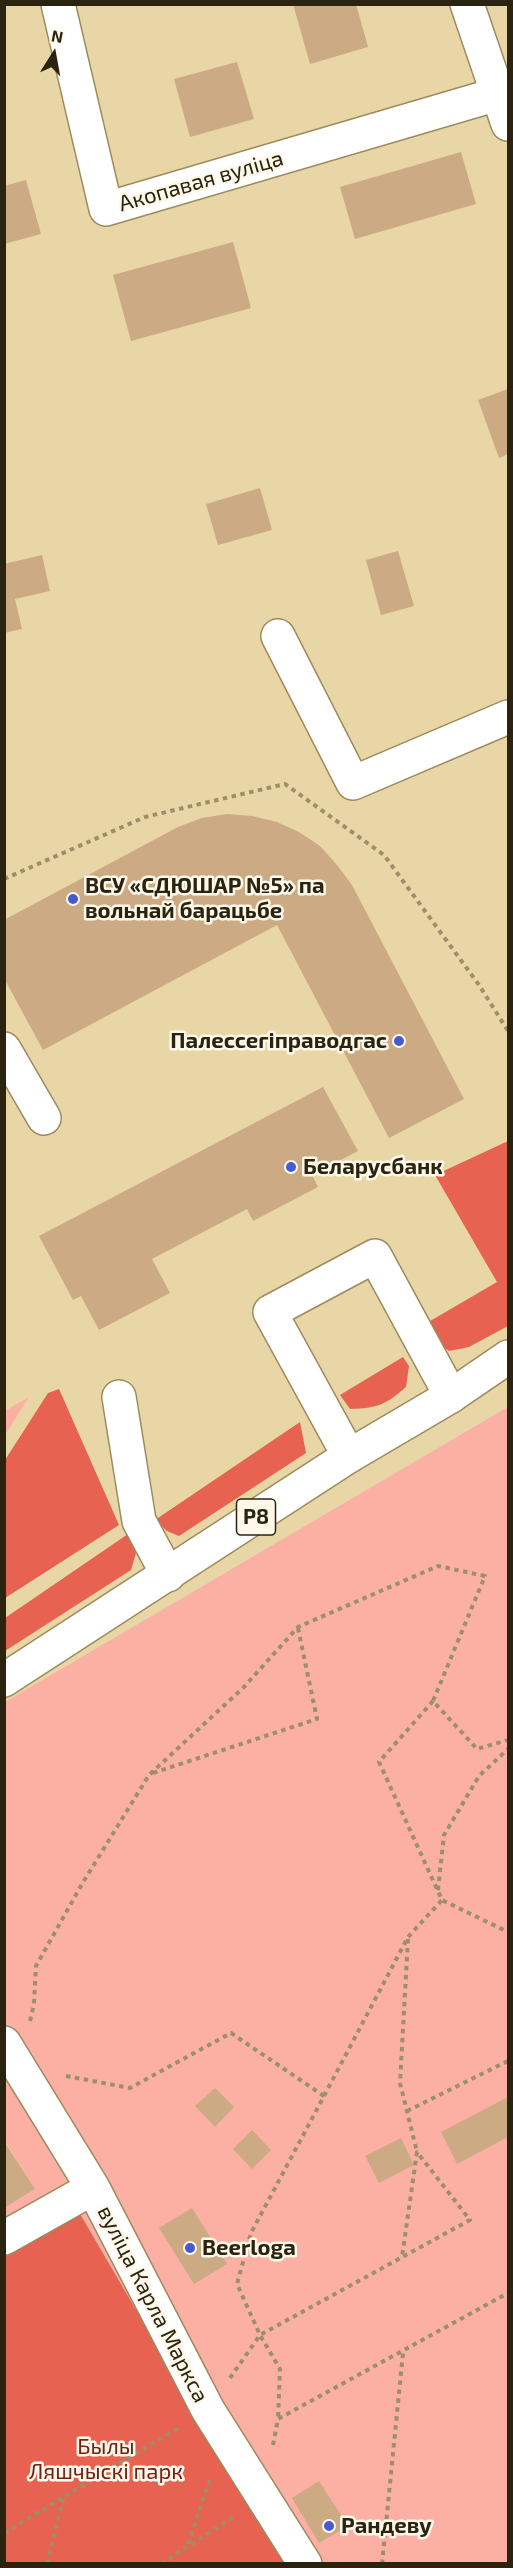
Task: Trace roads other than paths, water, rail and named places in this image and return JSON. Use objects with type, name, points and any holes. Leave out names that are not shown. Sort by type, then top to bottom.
[{"type":"street","name":"Акопавая вуліца","points":[[58,4],[106,209],[505,103]]},
{"type":"street","points":[[467,4],[505,103]]},
{"type":"street","points":[[278,636],[353,783],[508,717]]},
{"type":"street","points":[[4,1049],[44,1118]]},
{"type":"street","points":[[349,1456],[270,1312],[375,1256],[451,1396]]},
{"type":"street","name":"Р8","points":[[4,1680],[349,1456],[451,1396],[508,1357]]},
{"type":"street","points":[[118,1397],[139,1521],[168,1575]]},
{"type":"street","name":"вуліца Карла Маркса","points":[[12,2055],[93,2188],[216,2424],[305,2564]]},
{"type":"street","points":[[4,2238],[93,2188]]},
{"type":"place","name":"ВСУ «СДЮШАР №5» па вольнай барацьбе","points":[[73,899]]},
{"type":"place","name":"Палессегіправодгас","points":[[399,1041]]},
{"type":"place","name":"Беларусбанк","points":[[291,1167]]},
{"type":"place","name":"Beerloga","points":[[190,2248]]},
{"type":"place","name":"Рандеву","points":[[329,2526]]},
{"type":"park label","name":"Былы Ляшчыскі парк","points":[[106,2460]]}]
